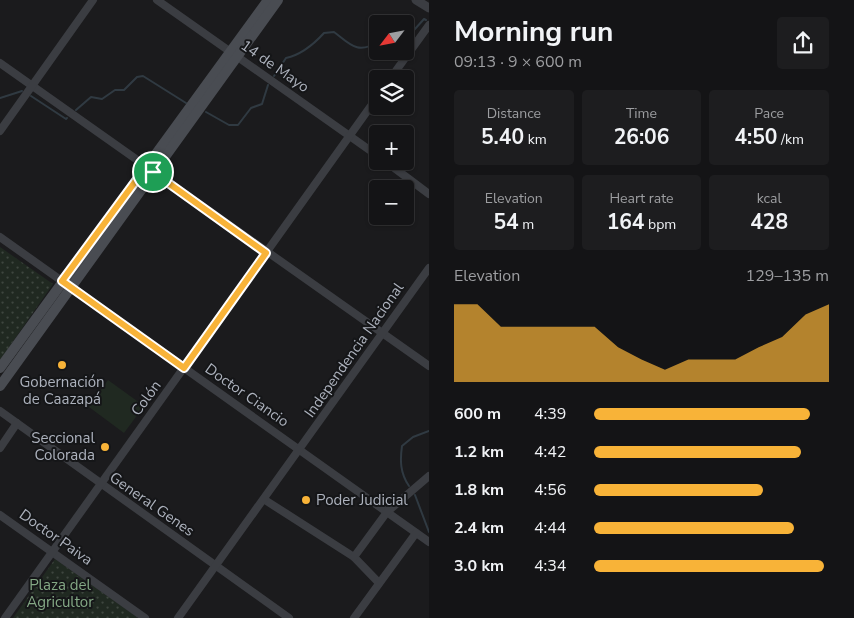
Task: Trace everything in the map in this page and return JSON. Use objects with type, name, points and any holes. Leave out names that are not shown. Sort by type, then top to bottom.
[{"type":"main road","points":[[0,368],[66,284],[233,54],[268,0]]},
{"type":"main road","points":[[233,54],[278,0]]},
{"type":"main road","points":[[0,386],[66,284]]},
{"type":"street","points":[[0,131],[93,0]]},
{"type":"street","name":"14 de Mayo","points":[[156,0],[369,149]]},
{"type":"street","points":[[416,0],[429,8]]},
{"type":"street","points":[[396,70],[429,25]]},
{"type":"street","points":[[0,63],[266,253],[429,366]]},
{"type":"street","name":"Colón","points":[[3,617],[184,368],[369,108]]},
{"type":"street","points":[[397,170],[429,194]]},
{"type":"street","name":"Doctor Ciancio","points":[[0,237],[429,542]]},
{"type":"street","name":"Independencia Nacional","points":[[178,618],[214,565],[301,450],[429,268]]},
{"type":"street","name":"General Genes","points":[[0,411],[289,618]]},
{"type":"street","points":[[0,448],[16,424]]},
{"type":"street","points":[[354,557],[387,512],[429,476]]},
{"type":"street","points":[[265,500],[354,557],[379,583]]},
{"type":"street","name":"Doctor Paiva","points":[[0,514],[145,618]]},
{"type":"street","points":[[354,618],[416,533]]},
{"type":"green space","points":[[0,247],[53,284],[0,360]]},
{"type":"green space","points":[[108,380],[144,406],[124,433],[89,407]]},
{"type":"green space","name":"Plaza del Agricultor","points":[[55,559],[137,617],[13,618]]},
{"type":"waterway","points":[[414,30],[424,19],[426,20]]},
{"type":"waterway","points":[[274,76],[286,58],[306,48],[324,33],[334,32],[349,44],[359,48],[369,47]]},
{"type":"waterway","points":[[76,110],[91,97],[102,99],[115,90],[124,90],[137,77],[143,76],[186,103]]},
{"type":"waterway","points":[[206,112],[229,125],[238,125],[251,108],[262,104],[268,85]]},
{"type":"waterway","points":[[0,98],[22,91]]},
{"type":"waterway","points":[[31,96],[67,118]]},
{"type":"waterway","points":[[409,486],[401,466],[402,446],[413,437],[429,431]]},
{"type":"waterway","points":[[415,495],[429,532]]},
{"type":"place","name":"Gobernación de Caazapá","points":[[62,365]]},
{"type":"place","name":"Seccional Colorada","points":[[105,447]]},
{"type":"place","name":"Poder Judicial","points":[[306,500]]},
{"type":"route","points":[[146,167],[153,172],[266,253],[184,368],[62,281],[146,167]]}]
